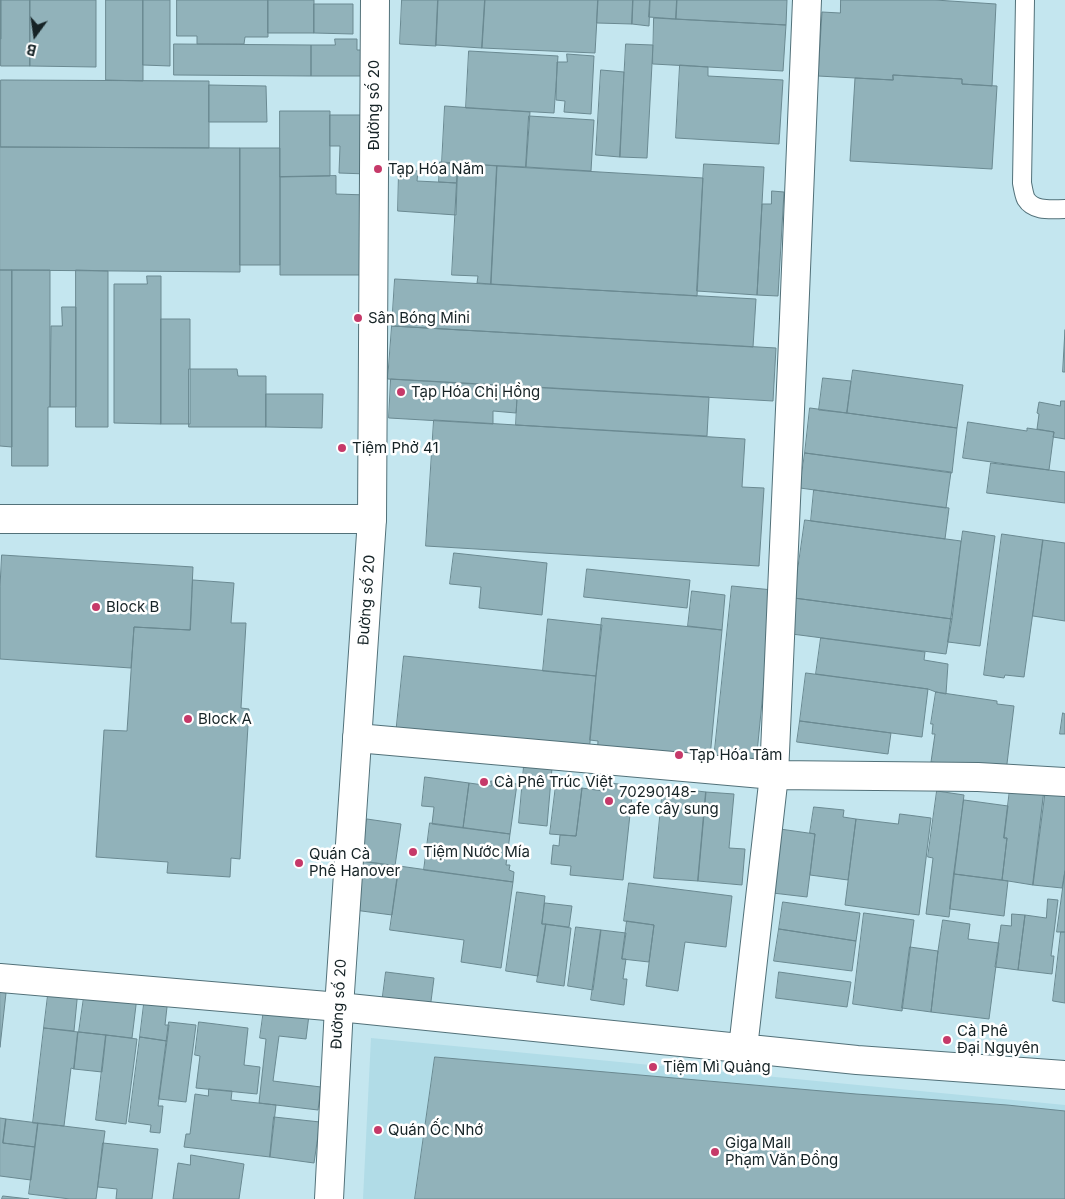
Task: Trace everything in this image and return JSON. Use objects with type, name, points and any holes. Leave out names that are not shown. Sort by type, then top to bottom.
[{"type":"street","name":"Đường số 20","points":[[329,1199],[339,1006],[372,519],[375,0]]},
{"type":"street","points":[[743,1048],[774,775],[807,0]]},
{"type":"street","points":[[0,519],[372,519]]},
{"type":"street","points":[[358,738],[774,775],[978,777],[1065,782]]},
{"type":"street","points":[[0,978],[339,1006],[857,1060],[1065,1075]]},
{"type":"lane","points":[[1025,0],[1022,183],[1026,199],[1032,204],[1041,209],[1065,209]]},
{"type":"shaded area","name":"Giga Mall Phạm Văn Đồng","points":[[371,1038],[1065,1105],[1065,1199],[363,1199]]},
{"type":"building","points":[[1,0],[1,39],[0,39]]},
{"type":"building","points":[[1,0],[30,0],[30,66],[1,66]]},
{"type":"building","points":[[30,0],[96,0],[96,67],[30,66]]},
{"type":"building","points":[[106,0],[143,0],[143,81],[106,80]]},
{"type":"building","points":[[143,0],[170,0],[170,66],[143,65]]},
{"type":"building","points":[[177,0],[268,0],[268,37],[245,37],[244,44],[197,44],[197,36],[177,36]]},
{"type":"building","points":[[268,0],[314,0],[314,33],[268,33]]},
{"type":"building","points":[[402,0],[438,0],[436,46],[400,44]]},
{"type":"building","points":[[438,0],[485,0],[482,48],[436,45]]},
{"type":"building","points":[[485,0],[598,0],[595,53],[482,48]]},
{"type":"building","points":[[598,0],[633,0],[632,24],[597,23]]},
{"type":"building","points":[[633,0],[650,0],[649,26],[632,24]]},
{"type":"building","points":[[650,0],[677,0],[676,19],[649,17]]},
{"type":"building","points":[[677,0],[787,0],[786,25],[676,19]]},
{"type":"building","points":[[841,0],[935,0],[996,4],[992,86],[962,84],[962,79],[893,75],[893,80],[818,76],[822,12],[840,13]]},
{"type":"building","points":[[314,4],[353,4],[353,34],[314,33]]},
{"type":"building","points":[[654,18],[786,25],[783,71],[653,64]]},
{"type":"building","points":[[335,39],[357,39],[357,50],[365,50],[365,76],[311,76],[311,45],[335,45]]},
{"type":"building","points":[[174,44],[311,45],[311,76],[174,75]]},
{"type":"building","points":[[626,44],[653,45],[647,158],[620,157]]},
{"type":"building","points":[[469,51],[558,56],[554,113],[466,108]]},
{"type":"building","points":[[567,54],[594,56],[591,114],[564,112],[565,101],[556,100],[557,62],[567,62]]},
{"type":"building","points":[[680,65],[708,67],[708,76],[783,80],[779,144],[676,138]]},
{"type":"building","points":[[601,70],[624,72],[620,157],[596,155]]},
{"type":"building","points":[[893,75],[962,79],[962,84],[997,86],[992,169],[850,161],[855,78],[893,80]]},
{"type":"building","points":[[1,80],[209,81],[209,148],[1,147]]},
{"type":"building","points":[[209,85],[266,86],[267,122],[209,122]]},
{"type":"building","points":[[445,106],[530,112],[526,167],[442,163]]},
{"type":"building","points":[[280,111],[330,111],[330,176],[280,177]]},
{"type":"building","points":[[330,115],[368,115],[367,174],[339,173],[340,146],[330,146]]},
{"type":"building","points":[[529,116],[594,120],[591,171],[526,167]]},
{"type":"building","points":[[0,147],[240,148],[240,272],[0,270]]},
{"type":"building","points":[[240,148],[280,148],[280,265],[240,265]]},
{"type":"building","points":[[440,162],[458,163],[457,183],[439,182]]},
{"type":"building","points":[[458,163],[497,166],[491,284],[477,283],[478,276],[452,275]]},
{"type":"building","points":[[704,164],[764,167],[757,295],[697,291]]},
{"type":"building","points":[[497,166],[703,178],[697,296],[491,284]]},
{"type":"building","points":[[399,170],[418,171],[417,181],[457,183],[456,215],[398,211]]},
{"type":"building","points":[[336,176],[336,194],[367,195],[366,275],[280,275],[280,177]]},
{"type":"building","points":[[772,191],[784,192],[778,296],[757,295],[762,204],[771,204]]},
{"type":"building","points":[[0,270],[12,270],[12,447],[0,446]]},
{"type":"building","points":[[12,270],[50,270],[48,466],[12,466]]},
{"type":"building","points":[[76,270],[108,271],[108,427],[76,427]]},
{"type":"building","points":[[147,276],[161,276],[161,424],[114,423],[114,284],[147,284]]},
{"type":"building","points":[[395,279],[756,299],[753,347],[392,326]]},
{"type":"building","points":[[62,307],[76,307],[76,407],[50,407],[51,326],[62,326]]},
{"type":"building","points":[[161,319],[190,319],[190,424],[161,424]]},
{"type":"building","points":[[392,326],[776,348],[773,401],[388,379]]},
{"type":"building","points":[[1065,330],[1065,372],[1063,372]]},
{"type":"building","points":[[189,369],[237,369],[238,376],[266,376],[266,427],[189,427]]},
{"type":"building","points":[[853,370],[963,385],[957,428],[847,413]]},
{"type":"building","points":[[823,378],[851,381],[847,413],[819,410]]},
{"type":"building","points":[[391,379],[518,386],[516,413],[493,411],[493,424],[389,418]]},
{"type":"building","points":[[518,386],[709,397],[707,436],[516,425]]},
{"type":"building","points":[[266,394],[323,394],[322,428],[266,427]]},
{"type":"building","points":[[1061,401],[1065,401],[1065,439],[1053,437],[1054,432],[1037,429],[1039,402],[1060,406]]},
{"type":"building","points":[[810,408],[957,428],[952,473],[805,453]]},
{"type":"building","points":[[434,420],[745,439],[742,487],[764,488],[759,566],[426,546]]},
{"type":"building","points":[[968,422],[1027,431],[1027,428],[1054,432],[1049,470],[963,458]]},
{"type":"building","points":[[805,453],[951,472],[946,508],[800,488]]},
{"type":"building","points":[[991,463],[1065,472],[1065,503],[987,493]]},
{"type":"building","points":[[814,490],[949,508],[945,539],[811,521]]},
{"type":"building","points":[[805,520],[961,541],[952,619],[794,598]]},
{"type":"building","points":[[963,531],[995,536],[980,646],[948,642]]},
{"type":"building","points":[[1002,534],[1043,540],[1024,677],[1005,675],[1004,678],[984,675]]},
{"type":"building","points":[[1043,540],[1065,543],[1065,621],[1033,616]]},
{"type":"building","points":[[454,553],[547,563],[542,615],[479,608],[481,587],[450,584]]},
{"type":"building","name":"Block B","points":[[2,555],[193,567],[190,630],[134,627],[131,668],[0,659]]},
{"type":"building","points":[[587,569],[690,580],[687,608],[584,597]]},
{"type":"building","name":"Block A","points":[[193,580],[234,583],[231,623],[246,623],[241,708],[249,709],[240,859],[231,858],[230,877],[167,873],[168,862],[96,857],[104,730],[127,731],[134,627],[190,630]]},
{"type":"building","points":[[732,586],[773,590],[756,763],[714,759]]},
{"type":"building","points":[[692,591],[725,595],[722,630],[688,626]]},
{"type":"building","points":[[794,598],[952,619],[946,654],[784,633]]},
{"type":"building","points":[[602,618],[722,630],[709,768],[597,757],[598,741],[590,740]]},
{"type":"building","points":[[548,619],[602,625],[596,676],[543,671]]},
{"type":"building","points":[[821,638],[925,652],[924,660],[948,664],[946,694],[928,689],[816,674]]},
{"type":"building","points":[[404,656],[596,676],[589,753],[396,734]]},
{"type":"building","points":[[806,673],[928,689],[922,737],[800,721]]},
{"type":"building","points":[[936,692],[997,701],[997,704],[1014,706],[1006,772],[931,762],[935,734],[932,734],[933,724],[931,724]]},
{"type":"building","points":[[1063,713],[1065,714],[1065,734],[1060,734]]},
{"type":"building","points":[[800,721],[891,733],[888,754],[797,742]]},
{"type":"building","points":[[524,766],[552,768],[547,826],[519,823]]},
{"type":"building","points":[[425,777],[469,783],[463,828],[432,824],[434,807],[422,806]]},
{"type":"building","points":[[491,781],[517,784],[510,834],[463,828],[469,783],[491,786]]},
{"type":"building","points":[[1011,781],[1046,785],[1033,885],[1002,880],[1007,838],[1004,838]]},
{"type":"building","points":[[603,782],[633,786],[623,880],[570,875],[571,866],[551,864],[553,845],[559,846],[560,835],[576,836],[582,788],[603,791]]},
{"type":"building","points":[[556,785],[582,788],[576,836],[550,834]]},
{"type":"building","points":[[663,787],[706,792],[698,881],[654,878]]},
{"type":"building","points":[[937,791],[964,795],[949,917],[926,914],[933,858],[928,857]]},
{"type":"building","points":[[706,792],[734,794],[729,848],[745,849],[742,885],[698,881]]},
{"type":"building","points":[[1044,793],[1065,795],[1065,871],[1062,888],[1033,885]]},
{"type":"building","points":[[964,800],[1008,806],[1004,838],[1007,838],[1002,880],[954,874]]},
{"type":"building","points":[[814,807],[844,810],[843,817],[856,819],[848,880],[810,875],[815,834],[810,833]]},
{"type":"building","points":[[900,814],[931,818],[919,915],[845,905],[856,819],[898,824]]},
{"type":"building","points":[[367,819],[401,824],[395,866],[361,861]]},
{"type":"building","points":[[430,823],[510,834],[506,865],[510,865],[509,870],[514,872],[513,882],[424,870]]},
{"type":"building","points":[[773,828],[815,834],[807,897],[764,892]]},
{"type":"building","points":[[361,861],[399,866],[392,915],[354,910]]},
{"type":"building","points":[[399,866],[513,882],[501,968],[461,962],[464,940],[390,930]]},
{"type":"building","points":[[1065,871],[1065,932],[1057,932]]},
{"type":"building","points":[[954,874],[1008,881],[1004,916],[950,909]]},
{"type":"building","points":[[629,883],[732,896],[726,947],[685,942],[678,991],[646,986],[654,925],[624,921]]},
{"type":"building","points":[[517,892],[545,896],[542,924],[546,924],[538,976],[506,971]]},
{"type":"building","points":[[1048,899],[1058,900],[1051,956],[1054,956],[1052,974],[1018,970],[1025,915],[1046,918]]},
{"type":"building","points":[[783,902],[860,913],[856,941],[779,929]]},
{"type":"building","points":[[545,903],[572,906],[569,927],[542,924]]},
{"type":"building","points":[[864,913],[914,920],[902,1011],[853,1004]]},
{"type":"building","points":[[1012,914],[1025,915],[1018,970],[995,967],[1001,925],[1011,926]]},
{"type":"building","points":[[943,920],[970,924],[968,939],[999,943],[989,1019],[931,1012]]},
{"type":"building","points":[[627,921],[654,925],[649,962],[622,959]]},
{"type":"building","points":[[546,924],[571,928],[564,986],[537,982]]},
{"type":"building","points":[[576,927],[601,930],[593,990],[568,986]]},
{"type":"building","points":[[779,929],[856,941],[852,971],[774,961]]},
{"type":"building","points":[[601,930],[626,933],[622,959],[626,959],[623,979],[627,979],[624,1005],[591,1000]]},
{"type":"building","points":[[1061,932],[1065,932],[1065,1003],[1053,1001]]},
{"type":"building","points":[[910,947],[938,951],[931,1012],[902,1008]]},
{"type":"building","points":[[386,972],[434,978],[430,1009],[382,1003]]},
{"type":"building","points":[[779,972],[851,982],[847,1007],[776,998]]},
{"type":"building","points":[[49,987],[78,990],[74,1031],[44,1028]]},
{"type":"building","points":[[85,990],[137,997],[132,1038],[79,1032]]},
{"type":"building","points":[[0,992],[6,993],[0,1047]]},
{"type":"building","points":[[145,996],[168,998],[165,1025],[169,1025],[167,1041],[140,1037]]},
{"type":"building","points":[[264,1009],[309,1015],[306,1039],[279,1036],[273,1081],[321,1087],[318,1110],[259,1103],[266,1039],[260,1038]]},
{"type":"building","points":[[169,1022],[196,1025],[186,1102],[159,1099]]},
{"type":"building","points":[[199,1022],[248,1028],[244,1065],[260,1067],[257,1094],[196,1088],[200,1056],[195,1055]]},
{"type":"building","points":[[44,1028],[78,1032],[74,1069],[71,1068],[64,1126],[33,1123]]},
{"type":"building","points":[[78,1032],[106,1035],[102,1072],[74,1069]]},
{"type":"building","points":[[106,1035],[137,1039],[126,1124],[96,1120]]},
{"type":"building","points":[[140,1037],[167,1041],[158,1106],[163,1106],[160,1133],[150,1132],[151,1125],[129,1122]]},
{"type":"building","name":"Giga Mall Phạm Văn Đồng","points":[[435,1057],[1065,1111],[1065,1199],[415,1199]]},
{"type":"building","points":[[209,1089],[232,1091],[231,1100],[276,1105],[270,1157],[184,1147],[186,1134],[190,1134],[195,1094],[208,1096]]},
{"type":"building","points":[[274,1117],[320,1122],[314,1163],[270,1157]]},
{"type":"building","points":[[0,1118],[6,1119],[3,1143],[35,1147],[31,1180],[0,1176]]},
{"type":"building","points":[[6,1119],[38,1123],[35,1147],[3,1143]]},
{"type":"building","points":[[38,1123],[105,1131],[96,1199],[70,1199],[29,1194]]},
{"type":"building","points":[[103,1143],[158,1149],[152,1199],[116,1199],[117,1189],[98,1187]]},
{"type":"building","points":[[191,1155],[244,1164],[239,1199],[173,1199],[178,1163],[190,1165]]},
{"type":"building","points":[[3,1196],[29,1199],[2,1199]]},
{"type":"place","name":"Tạp Hóa Năm","points":[[378,169]]},
{"type":"place","name":"Sân Bóng Mini","points":[[358,318]]},
{"type":"place","name":"Tạp Hóa Chị Hồng","points":[[401,392]]},
{"type":"place","name":"Tiệm Phở 41","points":[[342,448]]},
{"type":"place","name":"Block B","points":[[96,607]]},
{"type":"place","name":"Block A","points":[[188,719]]},
{"type":"place","name":"Tạp Hóa Tâm","points":[[679,755]]},
{"type":"place","name":"Cà Phê Trúc Việt","points":[[484,782]]},
{"type":"place","name":"70290148- cafe cây sung","points":[[609,801]]},
{"type":"place","name":"Tiệm Nước Mía","points":[[413,852]]},
{"type":"place","name":"Quán Cà Phê Hanover","points":[[299,863]]},
{"type":"place","name":"Cà Phê Đại Nguyên","points":[[947,1040]]},
{"type":"place","name":"Tiệm Mì Quảng","points":[[653,1067]]},
{"type":"place","name":"Quán Ốc Nhớ","points":[[378,1130]]},
{"type":"place","name":"Giga Mall Phạm Văn Đồng","points":[[715,1152]]}]
